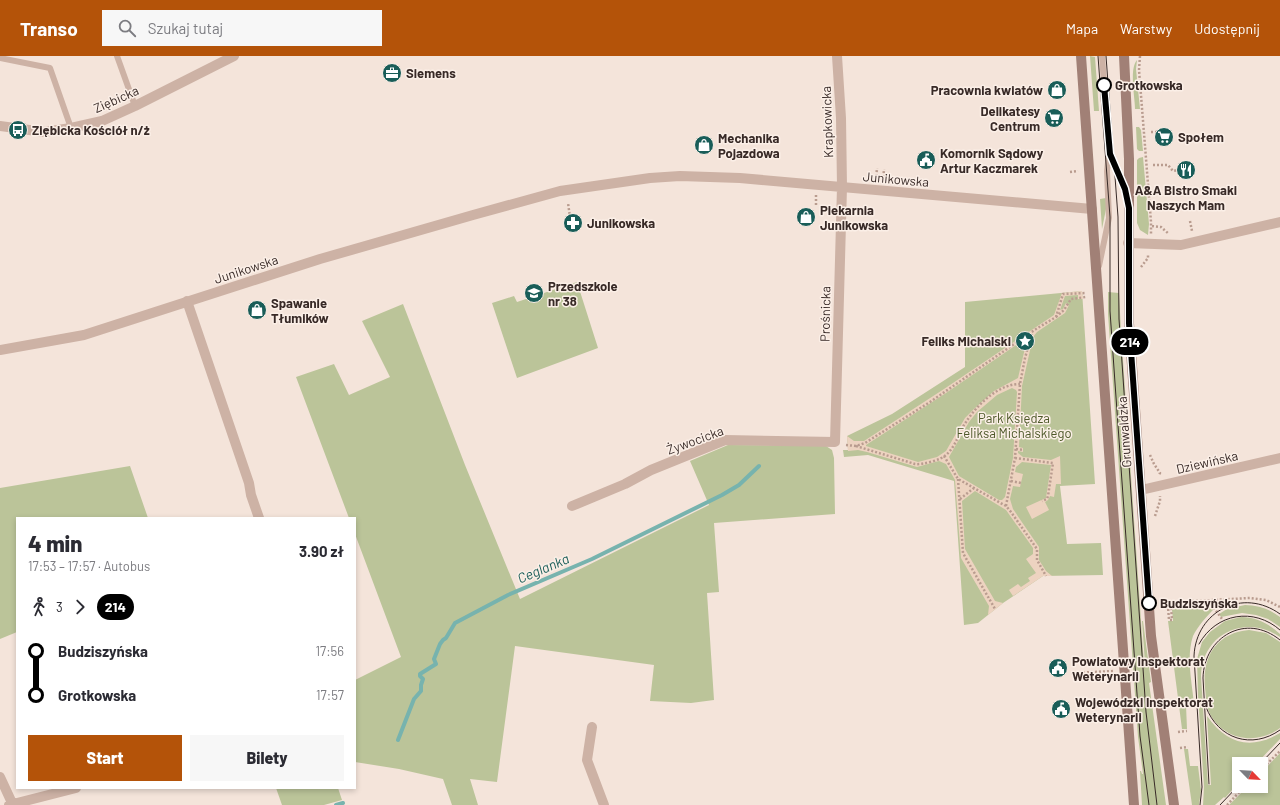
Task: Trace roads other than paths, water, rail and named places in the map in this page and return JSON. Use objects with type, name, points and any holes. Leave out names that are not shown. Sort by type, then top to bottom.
[{"type":"street","name":"Ziębicka","points":[[0,126],[44,132],[102,121],[234,56]]},
{"type":"street","name":"Krapkowicka","points":[[837,56],[841,118],[842,187]]},
{"type":"street","name":"Grunwaldzka","points":[[1082,56],[1134,805]]},
{"type":"street","name":"Grunwaldzka","points":[[1124,56],[1128,152],[1129,323],[1151,636],[1174,805]]},
{"type":"street","name":"Junikowska","points":[[0,350],[84,335],[320,259],[473,215],[574,189],[650,178],[680,176],[740,178],[1092,209]]},
{"type":"street","name":"Prośnicka","points":[[840,443],[842,187]]},
{"type":"street","points":[[1128,243],[1181,245],[1280,222]]},
{"type":"street","points":[[187,301],[249,483],[251,496],[259,517]]},
{"type":"street","name":"Żywocicka","points":[[572,506],[625,484],[652,470],[725,440],[840,443]]},
{"type":"street","name":"Dziewińska","points":[[1141,490],[1280,458]]},
{"type":"street","points":[[592,727],[587,760],[604,805]]},
{"type":"street","points":[[0,777],[13,805]]},
{"type":"street","points":[[9,805],[72,789]]},
{"type":"lane","points":[[117,56],[135,106]]},
{"type":"lane","points":[[1098,281],[1100,258],[1109,218],[1107,171],[1109,149],[1102,56]]},
{"type":"lane","points":[[0,58],[50,68],[71,128]]},
{"type":"lane","points":[[1109,149],[1112,161],[1125,189],[1129,208]]},
{"type":"waterway","name":"Ceglanka","points":[[398,740],[414,699],[421,691],[423,679],[420,674],[436,664],[434,659],[440,644],[446,638],[455,623],[508,595],[592,559],[722,495],[739,485],[759,466]]},
{"type":"waterway","name":"Ceglanka","points":[[336,805],[343,803]]},
{"type":"tram line","points":[[1098,56],[1110,217],[1110,311],[1140,736],[1149,805]]},
{"type":"tram line","points":[[1106,56],[1118,217],[1119,319],[1146,712],[1157,805]]},
{"type":"tram line","points":[[1200,805],[1202,787],[1194,656],[1197,640],[1203,627],[1212,616],[1224,608],[1237,604],[1251,603],[1266,606],[1280,614]]},
{"type":"tram line","points":[[1199,644],[1206,634],[1215,626],[1225,620],[1236,617],[1247,616],[1259,618],[1280,630]]},
{"type":"tram line","points":[[1209,784],[1203,678],[1205,663],[1211,651],[1219,641],[1229,633],[1241,629],[1254,628],[1267,632],[1280,640]]},
{"type":"tram line","points":[[1206,707],[1211,718],[1219,727],[1227,734],[1237,738],[1247,740],[1258,739],[1269,736],[1280,730]]},
{"type":"tram line","points":[[1267,757],[1280,743]]},
{"type":"tram line","points":[[1220,805],[1232,792]]},
{"type":"place","name":"Siemens","points":[[392,73]]},
{"type":"place","name":"Grotkowska","points":[[1104,85]]},
{"type":"place","name":"Pracownia kwiatów","points":[[1057,90]]},
{"type":"place","name":"Delikatesy Centrum","points":[[1054,118]]},
{"type":"place","name":"Ziębicka Kościół n/ż","points":[[18,130]]},
{"type":"place","name":"Społem","points":[[1164,137]]},
{"type":"place","name":"Mechanika Pojazdowa","points":[[704,145]]},
{"type":"place","name":"Komornik Sądowy Artur Kaczmarek","points":[[926,160]]},
{"type":"place","name":"A&A Bistro Smaki Naszych Mam","points":[[1186,170]]},
{"type":"place","name":"Piekarnia Junikowska","points":[[806,217]]},
{"type":"place","name":"Junikowska","points":[[573,223]]},
{"type":"place","name":"Przedszkole nr 38","points":[[534,293]]},
{"type":"place","name":"Spawanie Tłumików","points":[[257,310]]},
{"type":"place","name":"Feliks Michalski","points":[[1025,341]]},
{"type":"place","name":"Budziszyńska","points":[[1149,603]]},
{"type":"place","name":"Powiatowy Inspektorat Weterynarii","points":[[1058,668]]},
{"type":"place","name":"Wojewódzki Inspektorat Weterynarii","points":[[1061,709]]},
{"type":"park label","name":"Park Księdza Feliksa Michalskiego","points":[[1014,426]]}]
